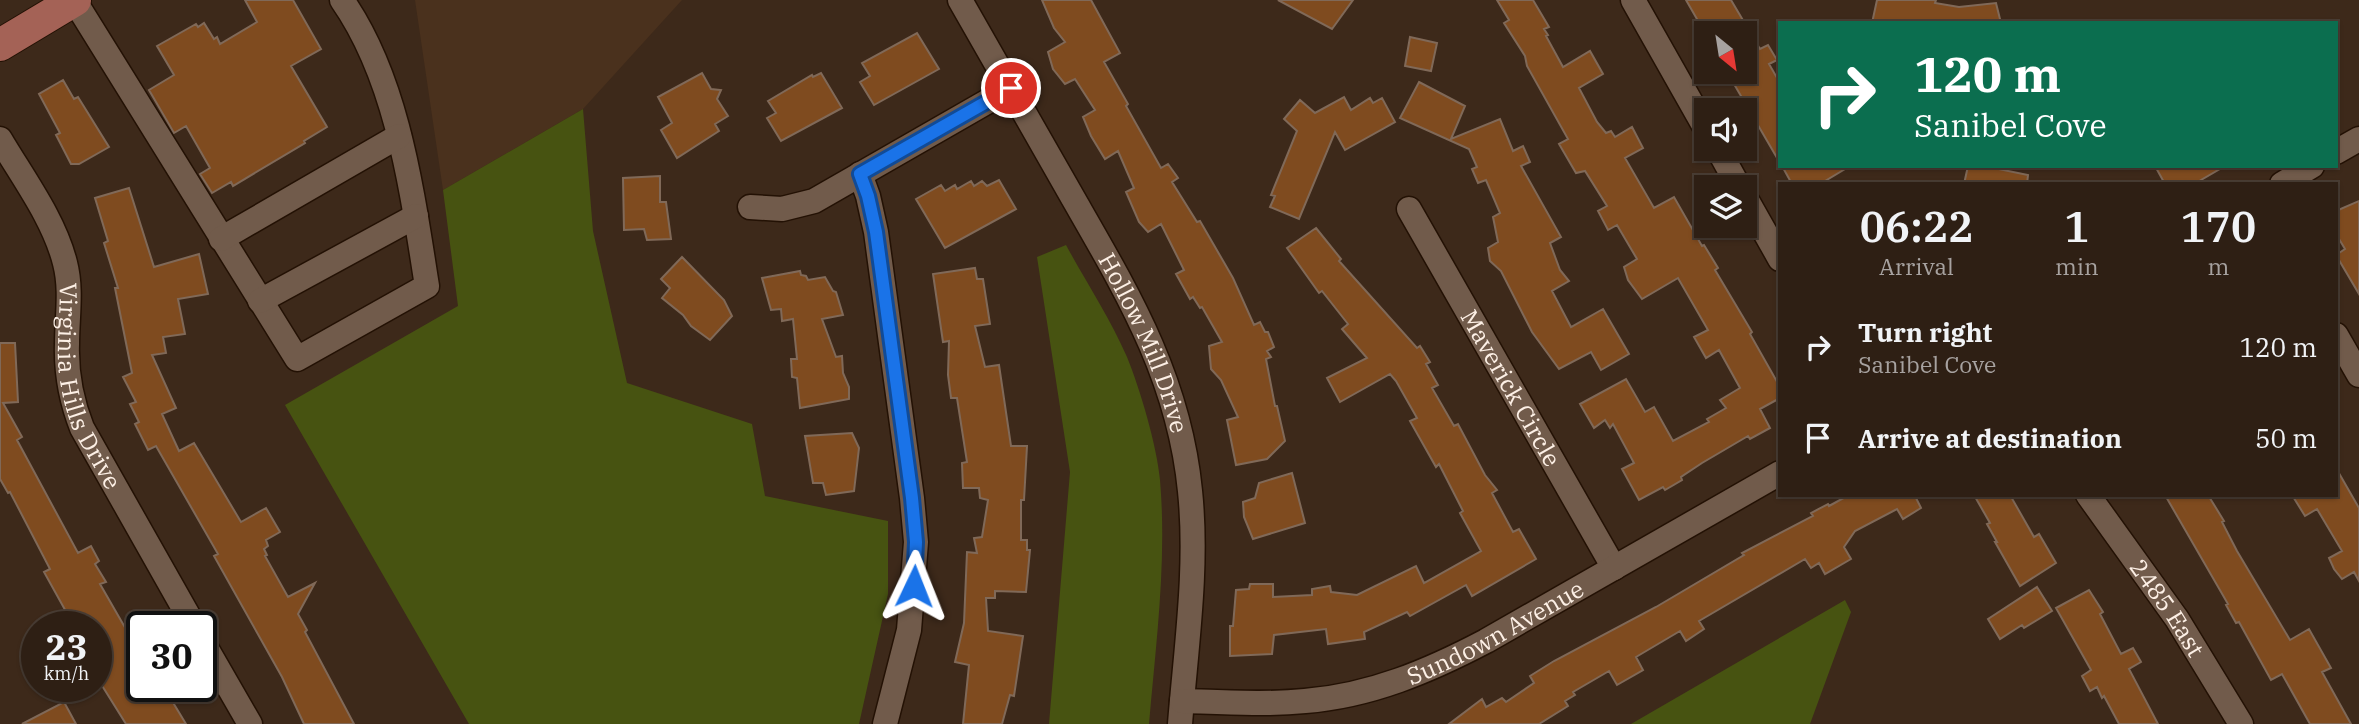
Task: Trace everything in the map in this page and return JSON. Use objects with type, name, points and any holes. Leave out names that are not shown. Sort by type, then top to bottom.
[{"type":"main road","points":[[0,45],[66,2]]},
{"type":"street","points":[[66,2],[297,359],[427,286],[407,166],[376,58],[342,0]]},
{"type":"street","name":"Hollow Mill Drive","points":[[960,0],[1144,325],[1165,376],[1177,419],[1191,491],[1193,552],[1181,713]]},
{"type":"street","points":[[1633,0],[1694,108]]},
{"type":"street","points":[[750,207],[782,209],[814,201],[1011,88]]},
{"type":"street","points":[[221,239],[398,136]]},
{"type":"street","name":"Virginia Hills Drive","points":[[0,139],[45,216],[65,263],[69,291],[68,378],[71,402],[76,415],[185,611]]},
{"type":"street","points":[[2338,151],[2359,139]]},
{"type":"street","points":[[2285,182],[2309,168]]},
{"type":"street","points":[[860,174],[876,232],[916,542],[909,630],[885,724]]},
{"type":"street","name":"Maverick Circle","points":[[1409,209],[1614,568]]},
{"type":"street","points":[[260,301],[416,216]]},
{"type":"street","points":[[1757,218],[1778,255]]},
{"type":"street","points":[[2338,338],[2359,375]]},
{"type":"street","name":"Sundown Avenue","points":[[1181,713],[1352,694],[1398,682],[1443,664],[1778,473]]},
{"type":"street","name":"2485 East","points":[[2089,497],[2177,619],[2241,724]]},
{"type":"street","points":[[217,667],[250,724]]},
{"type":"shaded area","points":[[415,0],[682,0],[583,109],[443,190]]},
{"type":"green space","points":[[583,109],[593,231],[627,383],[752,424],[765,496],[888,521],[888,594],[859,724],[469,724],[285,405],[458,306],[443,190]]},
{"type":"green space","points":[[1066,245],[1106,314],[1127,357],[1147,418],[1158,466],[1162,510],[1161,571],[1149,724],[1049,724],[1070,472],[1037,257]]},
{"type":"green space","points":[[1845,600],[1851,612],[1810,724],[1631,724]]},
{"type":"building","points":[[245,0],[293,0],[321,49],[291,66],[327,127],[233,186],[231,182],[212,193],[200,174],[210,168],[186,126],[174,133],[149,90],[174,75],[157,46],[196,24],[198,27],[204,23],[220,44],[257,22]]},
{"type":"building","points":[[1042,0],[1091,0],[1120,53],[1104,62],[1128,104],[1126,106],[1161,168],[1168,164],[1178,178],[1172,182],[1197,222],[1200,221],[1233,278],[1254,325],[1260,322],[1265,332],[1268,332],[1274,347],[1267,351],[1271,357],[1266,359],[1285,441],[1267,459],[1236,465],[1227,420],[1238,417],[1221,380],[1211,369],[1209,346],[1222,342],[1202,307],[1200,308],[1193,297],[1190,299],[1176,274],[1184,270],[1161,224],[1148,232],[1139,222],[1126,192],[1134,188],[1118,151],[1105,159],[1091,136],[1083,117],[1095,110],[1075,79],[1065,84],[1053,69],[1048,52],[1065,42],[1054,28]]},
{"type":"building","points":[[1278,0],[1353,0],[1332,29]]},
{"type":"building","points":[[1497,0],[1533,0],[1549,27],[1544,29],[1548,35],[1546,36],[1563,67],[1590,51],[1603,74],[1579,88],[1597,122],[1606,133],[1611,131],[1615,137],[1632,127],[1643,148],[1625,158],[1654,208],[1674,197],[1694,232],[1694,238],[1704,245],[1718,268],[1715,270],[1752,332],[1750,334],[1778,383],[1778,399],[1760,409],[1770,428],[1750,439],[1748,436],[1702,463],[1665,490],[1663,487],[1639,500],[1622,469],[1634,463],[1613,424],[1610,428],[1605,420],[1594,428],[1580,404],[1626,379],[1645,412],[1654,407],[1673,441],[1709,422],[1707,419],[1726,408],[1720,400],[1740,388],[1719,350],[1706,358],[1694,337],[1708,330],[1678,278],[1642,299],[1628,280],[1624,267],[1637,259],[1617,225],[1608,230],[1598,211],[1607,206],[1585,171],[1576,173],[1559,144],[1568,139],[1527,66],[1525,56],[1504,23],[1509,20]]},
{"type":"building","points":[[1686,0],[1731,0],[1743,21],[1698,21]]},
{"type":"building","points":[[1877,0],[1936,0],[1935,3],[1959,7],[1996,3],[2000,21],[1872,21]]},
{"type":"building","points":[[917,33],[939,69],[874,105],[860,82],[870,76],[862,63]]},
{"type":"building","points":[[1410,37],[1437,43],[1431,71],[1405,66]]},
{"type":"building","points":[[1757,44],[1760,49],[1768,45],[1777,60],[1769,64],[1778,80],[1778,160],[1757,124],[1757,98],[1742,98],[1734,84],[1757,84]]},
{"type":"building","points":[[702,73],[711,89],[721,90],[717,99],[728,116],[715,124],[719,131],[677,158],[661,130],[672,123],[658,97]]},
{"type":"building","points":[[821,73],[842,108],[781,141],[767,118],[776,113],[768,101],[812,75],[813,77]]},
{"type":"building","points":[[63,80],[74,99],[78,97],[109,147],[79,164],[71,164],[56,135],[60,133],[39,94]]},
{"type":"building","points":[[1419,82],[1465,106],[1451,139],[1500,119],[1513,151],[1523,146],[1530,162],[1521,166],[1561,237],[1550,243],[1560,270],[1569,281],[1552,291],[1571,327],[1603,309],[1629,354],[1601,370],[1591,352],[1559,369],[1532,332],[1501,271],[1490,261],[1488,248],[1498,242],[1493,217],[1500,213],[1486,180],[1478,183],[1472,169],[1477,167],[1469,149],[1400,118]]},
{"type":"building","points":[[1344,97],[1351,110],[1370,98],[1373,103],[1382,98],[1395,122],[1345,150],[1335,132],[1299,219],[1270,207],[1275,196],[1271,195],[1297,131],[1284,119],[1300,100],[1315,113]]},
{"type":"building","points":[[1783,168],[1847,168],[1823,182],[1791,182]]},
{"type":"building","points":[[1968,168],[1994,168],[2028,175],[2027,182],[1964,182]]},
{"type":"building","points":[[2156,168],[2222,168],[2197,182],[2164,182]]},
{"type":"building","points":[[660,176],[660,202],[666,202],[671,239],[647,240],[644,229],[624,230],[623,178]]},
{"type":"building","points":[[999,180],[1016,209],[945,248],[916,199],[941,185],[945,191],[955,185],[957,189],[971,181],[974,186],[982,181],[987,186]]},
{"type":"building","points":[[129,188],[154,267],[199,254],[208,294],[178,299],[185,334],[163,337],[166,353],[152,355],[176,408],[162,414],[179,451],[194,443],[241,522],[266,508],[280,532],[266,540],[268,546],[264,549],[267,555],[265,556],[288,597],[315,583],[298,614],[354,724],[304,724],[282,677],[214,556],[218,554],[156,446],[148,450],[135,424],[139,422],[130,404],[136,402],[123,377],[132,373],[115,288],[118,288],[104,243],[108,241],[95,198]]},
{"type":"building","points":[[2359,201],[2359,294],[2338,258],[2338,254],[2345,249],[2338,237],[2338,210]]},
{"type":"building","points":[[1316,228],[1341,259],[1339,261],[1417,348],[1420,346],[1430,362],[1426,364],[1438,385],[1432,388],[1454,426],[1458,424],[1485,475],[1497,490],[1492,493],[1513,532],[1519,529],[1536,559],[1472,596],[1466,585],[1410,616],[1407,612],[1364,632],[1365,639],[1328,644],[1326,629],[1274,635],[1272,654],[1230,656],[1230,626],[1233,626],[1236,590],[1249,589],[1250,584],[1273,584],[1273,597],[1312,595],[1312,589],[1330,586],[1331,592],[1357,595],[1416,566],[1424,583],[1481,551],[1460,513],[1463,511],[1439,464],[1436,467],[1410,421],[1417,418],[1390,374],[1340,402],[1327,378],[1367,358],[1342,329],[1348,324],[1322,291],[1319,293],[1287,248]]},
{"type":"building","points":[[682,257],[724,300],[732,316],[710,340],[662,298],[670,288],[661,279]]},
{"type":"building","points":[[975,268],[977,279],[983,279],[990,324],[975,326],[985,367],[999,365],[1011,446],[1027,446],[1024,500],[1021,500],[1021,540],[1027,540],[1027,550],[1030,550],[1026,592],[995,591],[995,598],[986,598],[988,631],[1023,636],[1014,696],[1010,695],[1002,724],[963,724],[969,665],[955,662],[964,623],[967,552],[977,553],[974,538],[982,537],[988,500],[980,498],[979,488],[963,488],[962,463],[967,462],[957,398],[951,398],[948,375],[949,341],[943,342],[933,274]]},
{"type":"building","points":[[800,271],[808,280],[825,277],[836,292],[843,315],[822,319],[836,357],[842,356],[849,399],[800,408],[797,378],[792,377],[791,359],[797,359],[793,319],[782,321],[781,309],[771,310],[762,278]]},
{"type":"building","points":[[0,343],[15,343],[18,402],[3,403],[22,437],[17,440],[78,553],[91,546],[99,561],[95,564],[106,582],[100,584],[126,629],[126,702],[173,702],[186,724],[126,724],[112,702],[112,611],[66,611],[44,572],[50,569],[10,492],[8,493],[0,479]]},
{"type":"building","points":[[852,433],[859,448],[854,491],[826,495],[823,483],[813,483],[805,436]]},
{"type":"building","points":[[2338,471],[2359,508],[2359,581],[2354,572],[2342,579],[2334,569],[2329,558],[2342,551],[2317,509],[2305,516],[2293,497],[2338,497]]},
{"type":"building","points":[[1292,473],[1305,523],[1253,539],[1244,517],[1243,502],[1255,498],[1259,483]]},
{"type":"building","points":[[1845,497],[1918,497],[1916,498],[1921,508],[1903,519],[1897,509],[1855,531],[1844,547],[1851,559],[1825,574],[1819,563],[1811,568],[1805,559],[1699,621],[1704,629],[1686,641],[1680,631],[1636,657],[1643,670],[1617,685],[1609,671],[1573,692],[1575,695],[1565,701],[1568,706],[1539,724],[1449,724],[1482,699],[1486,707],[1502,698],[1506,702],[1534,683],[1530,676],[1554,661],[1656,607],[1744,555],[1742,553],[1813,516],[1811,513],[1828,504],[1829,506]]},
{"type":"building","points":[[1975,497],[2011,497],[2034,537],[2039,534],[2056,563],[2020,586],[1995,542],[1987,524],[1990,523]]},
{"type":"building","points":[[2166,497],[2209,497],[2224,521],[2222,522],[2237,551],[2290,640],[2309,629],[2331,668],[2322,672],[2351,724],[2310,724],[2282,674],[2271,680],[2239,622],[2236,623],[2226,605],[2228,604]]},
{"type":"building","points":[[2037,587],[2052,611],[2000,639],[1988,619]]},
{"type":"building","points":[[2089,590],[2103,612],[2100,614],[2121,654],[2133,648],[2141,662],[2129,669],[2158,724],[2119,724],[2104,696],[2102,698],[2097,687],[2090,691],[2082,676],[2091,670],[2056,608]]},
{"type":"building","points":[[64,702],[76,724],[22,724]]},
{"type":"route","points":[[914,586],[916,542],[912,498],[876,232],[860,174],[1011,88]]}]
